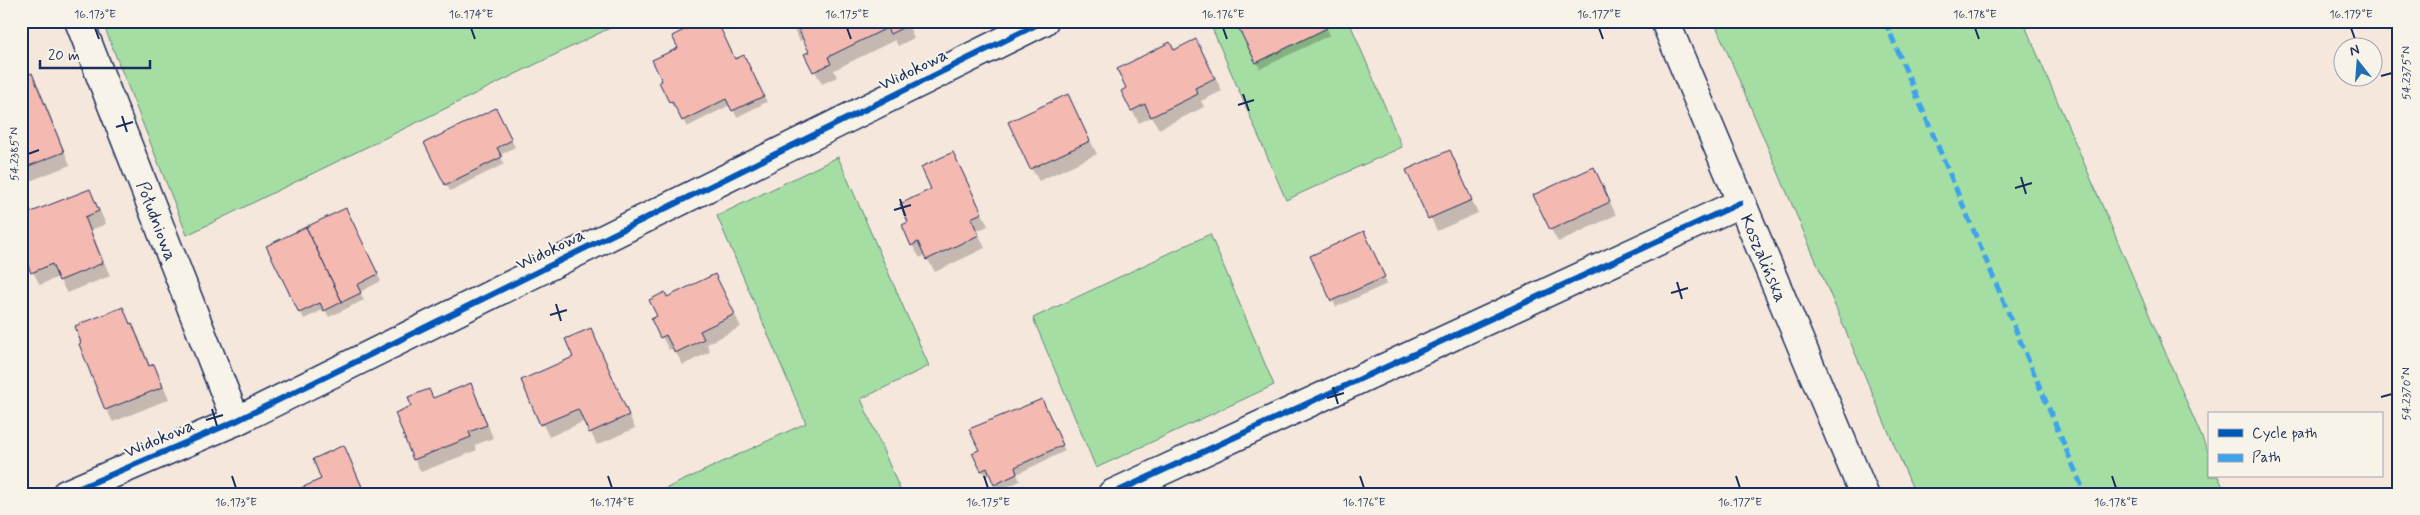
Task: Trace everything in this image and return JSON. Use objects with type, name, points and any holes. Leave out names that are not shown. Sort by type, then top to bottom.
[{"type":"street","name":"Południowa","points":[[79,21],[236,421]]},
{"type":"street","name":"Widokowa","points":[[66,494],[236,421],[1044,21]]},
{"type":"street","name":"Koszalińska","points":[[1665,21],[1864,494]]},
{"type":"street","points":[[1112,494],[1740,203]]},
{"type":"green space","points":[[102,21],[624,21],[187,235]]},
{"type":"green space","points":[[1209,21],[1349,21],[1402,147],[1286,200]]},
{"type":"green space","points":[[1714,21],[2023,21],[2208,452],[2208,478],[2219,478],[2226,494],[1915,494]]},
{"type":"green space","points":[[838,157],[929,366],[861,399],[902,494],[654,494],[806,423],[717,216]]},
{"type":"green space","points":[[1210,234],[1274,385],[1096,468],[1033,318]]},
{"type":"building","points":[[702,21],[717,21],[735,59],[744,55],[764,96],[732,111],[726,99],[682,121],[672,101],[669,102],[659,82],[662,81],[652,60],[678,48],[672,36]]},
{"type":"building","points":[[788,21],[906,21],[908,25],[890,34],[887,28],[828,57],[831,64],[813,72],[804,54],[809,52],[797,26],[792,29]]},
{"type":"building","points":[[1235,21],[1324,21],[1327,28],[1256,63]]},
{"type":"building","points":[[1196,39],[1215,78],[1195,88],[1198,94],[1151,117],[1145,104],[1131,111],[1121,91],[1126,88],[1117,69],[1170,42],[1174,50]]},
{"type":"building","points":[[32,73],[64,152],[21,169],[21,77]]},
{"type":"building","points":[[1068,94],[1090,141],[1030,169],[1008,122]]},
{"type":"building","points":[[496,108],[512,140],[497,148],[502,157],[445,185],[424,143]]},
{"type":"building","points":[[1450,150],[1472,200],[1428,219],[1406,170]]},
{"type":"building","points":[[953,152],[982,213],[971,218],[979,235],[926,260],[918,242],[911,246],[902,225],[908,222],[900,204],[931,189],[921,167]]},
{"type":"building","points":[[1594,167],[1610,202],[1550,230],[1533,195]]},
{"type":"building","points":[[90,189],[99,211],[85,217],[103,263],[59,281],[52,264],[31,273],[21,247],[21,216]]},
{"type":"building","points":[[346,208],[378,274],[357,285],[361,293],[342,302],[306,227]]},
{"type":"building","points":[[306,227],[342,302],[324,311],[320,303],[299,313],[266,246]]},
{"type":"building","points":[[1364,231],[1385,277],[1331,301],[1310,256]]},
{"type":"building","points":[[715,274],[735,314],[700,331],[704,339],[675,353],[666,335],[660,338],[651,319],[657,316],[649,300],[665,292],[667,297]]},
{"type":"building","points":[[123,307],[130,324],[132,323],[149,366],[154,364],[163,387],[105,410],[79,344],[81,343],[75,326]]},
{"type":"building","points":[[591,328],[629,415],[589,433],[578,409],[540,425],[521,380],[573,357],[565,339]]},
{"type":"building","points":[[471,383],[487,425],[469,432],[471,437],[413,460],[395,413],[411,406],[408,397],[429,389],[433,398]]},
{"type":"building","points":[[1042,399],[1063,445],[1015,467],[1017,474],[994,485],[987,468],[981,471],[972,453],[979,450],[969,429]]},
{"type":"building","points":[[344,445],[365,494],[288,494],[321,479],[313,459]]},
{"type":"marked path","points":[[1885,21],[2085,494]]},
{"type":"cycle path","points":[[66,494],[236,421],[1044,21]]},
{"type":"cycle path","points":[[1112,494],[1740,203]]}]
